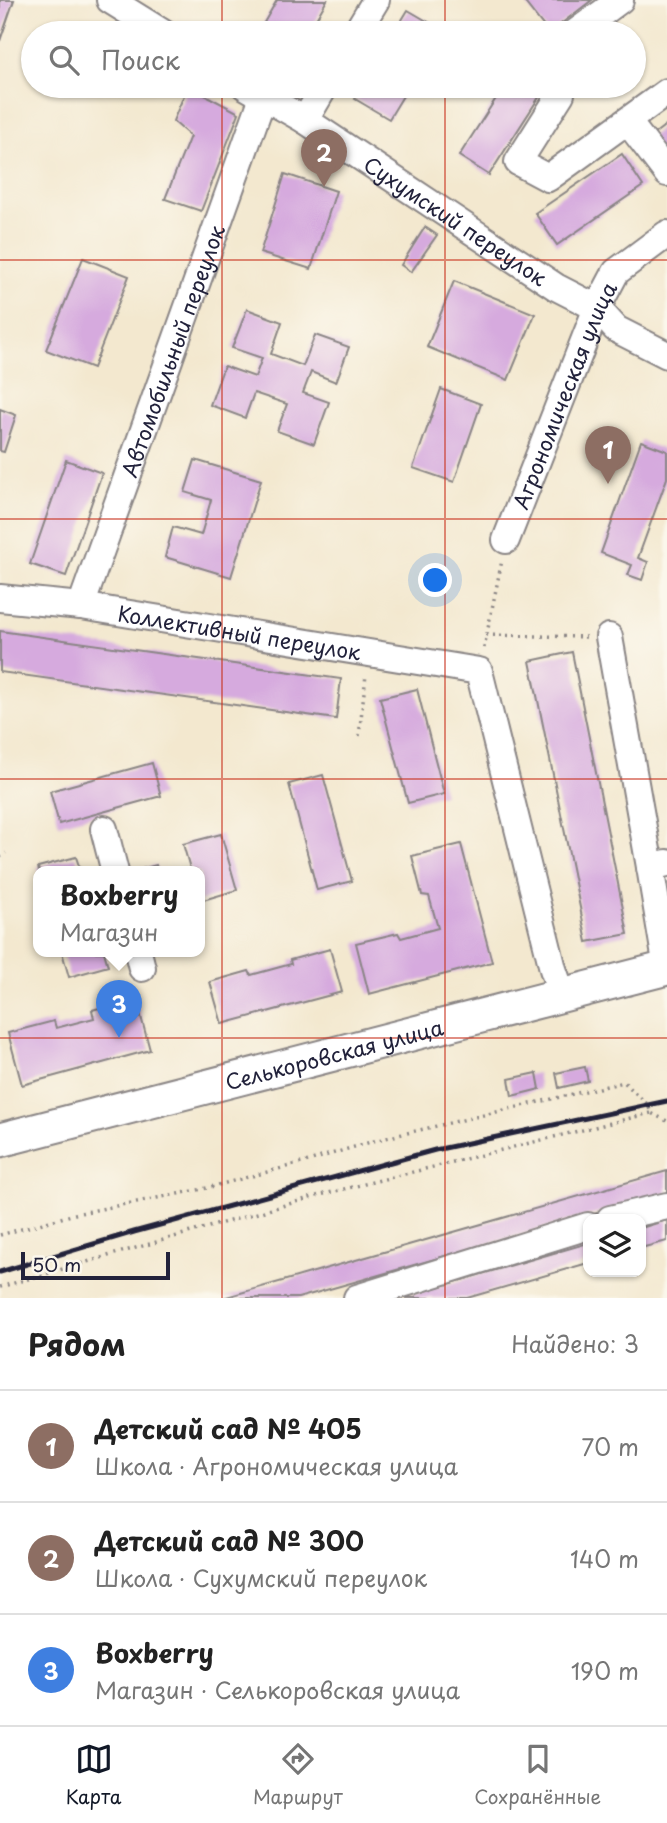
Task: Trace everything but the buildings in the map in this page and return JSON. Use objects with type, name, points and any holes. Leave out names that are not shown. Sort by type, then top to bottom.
[{"type":"main road","name":"Селькоровская улица","points":[[0,1140],[667,968]]},
{"type":"street","points":[[110,0],[144,21]]},
{"type":"street","points":[[363,21],[376,0]]},
{"type":"street","points":[[591,21],[620,0]]},
{"type":"street","points":[[558,98],[518,162],[548,178],[667,92]]},
{"type":"street","name":"Автомобильный переулок","points":[[81,606],[252,98]]},
{"type":"street","name":"Сухумский переулок","points":[[266,98],[305,120],[556,287],[597,308],[616,329],[667,355]]},
{"type":"street","points":[[305,120],[318,98]]},
{"type":"street","points":[[628,122],[667,173]]},
{"type":"street","name":"Агрономическая улица","points":[[506,540],[597,308],[616,272],[667,234]]},
{"type":"street","name":"Коллективный переулок","points":[[0,598],[81,606],[479,671]]},
{"type":"street","points":[[609,637],[658,865],[667,968]]},
{"type":"street","points":[[479,671],[546,942],[562,995]]},
{"type":"street","points":[[104,829],[114,866]]},
{"type":"street","points":[[632,1214],[667,1206]]},
{"type":"street","points":[[357,1298],[583,1228]]},
{"type":"path","points":[[479,671],[506,540]]},
{"type":"path","points":[[486,635],[609,637]]},
{"type":"path","points":[[359,736],[369,653]]},
{"type":"path","points":[[0,856],[6,853]]},
{"type":"path","points":[[0,1235],[75,1214],[203,1189],[377,1140],[624,1082],[648,1105],[650,1113]]},
{"type":"path","points":[[0,1287],[320,1195],[650,1113],[667,1121]]},
{"type":"railway","points":[[0,1272],[134,1232],[435,1150],[667,1101]]},
{"type":"place","name":"Детский сад № 300","points":[[324,187]]},
{"type":"place","name":"Детский сад № 405","points":[[608,484]]},
{"type":"place","name":"Boxberry","points":[[119,1038]]}]
